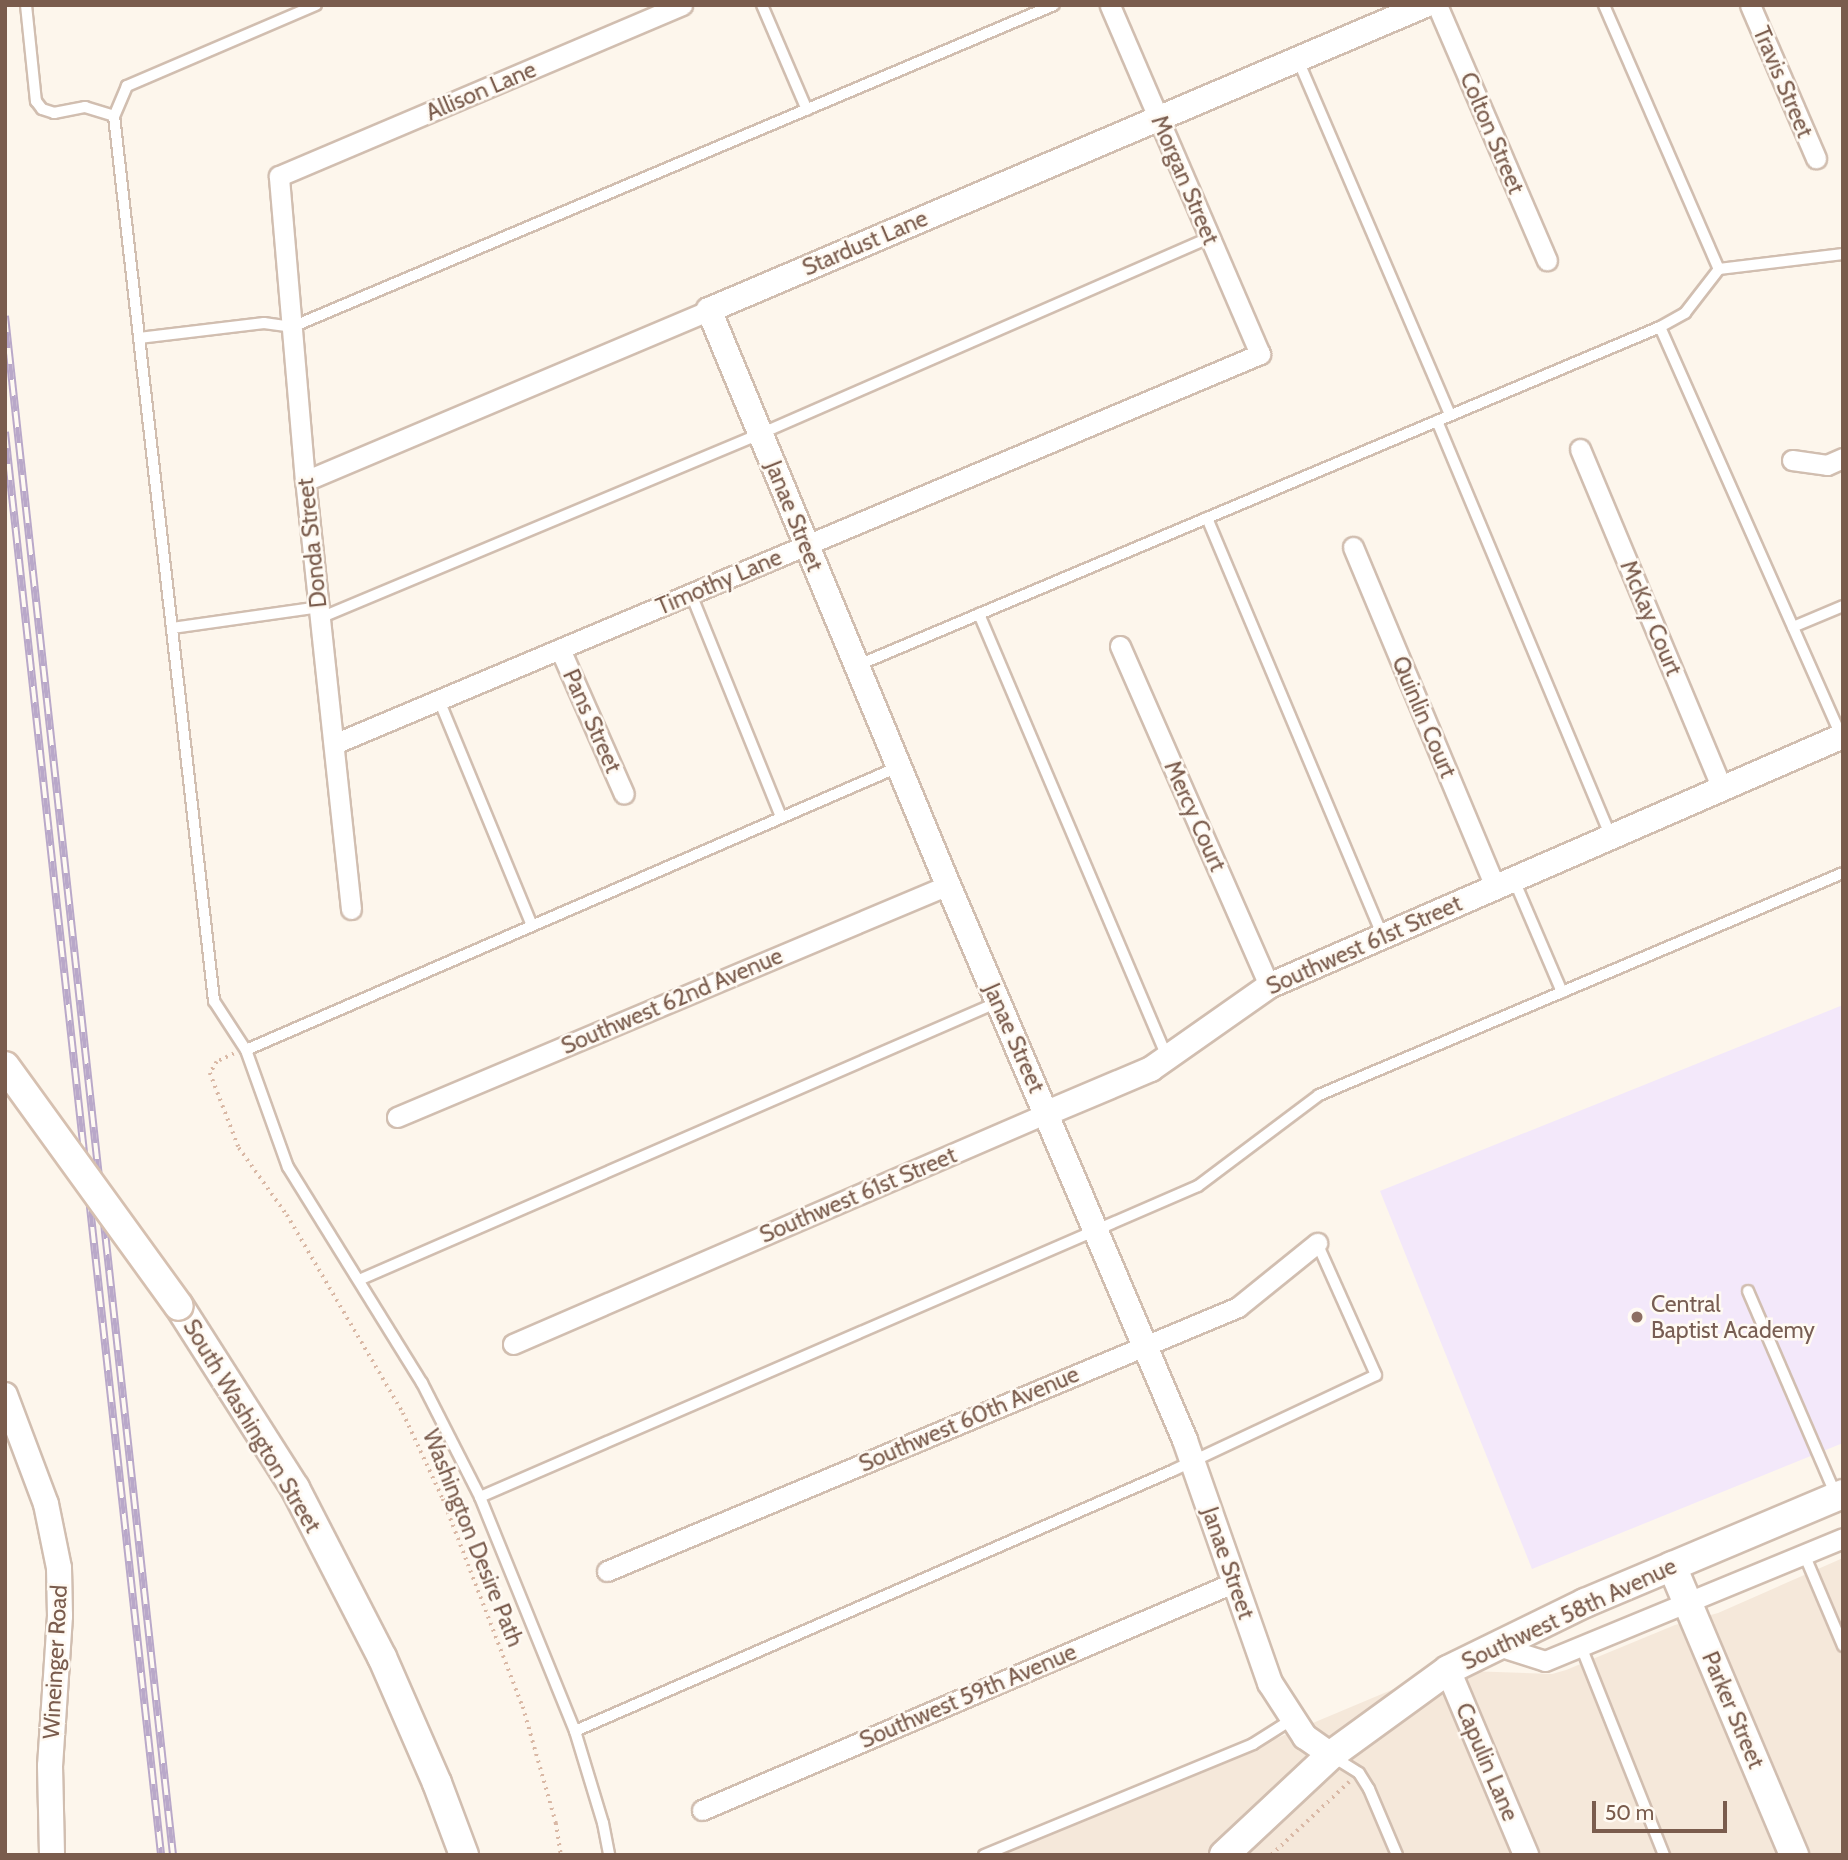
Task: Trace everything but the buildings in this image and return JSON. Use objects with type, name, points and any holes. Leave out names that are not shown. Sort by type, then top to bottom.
[{"type":"main road","name":"South Washington Street","points":[[5,1066],[179,1306],[295,1488],[382,1657],[437,1783],[464,1855]]},
{"type":"main road","name":"Southwest 58th Avenue","points":[[1224,1855],[1331,1755],[1448,1670],[1494,1644],[1840,1495]]},
{"type":"main road","name":"Parker Street","points":[[1672,1566],[1794,1855]]},
{"type":"street","name":"Allison Lane","points":[[279,176],[682,5]]},
{"type":"street","name":"Morgan Street","points":[[1110,5],[1260,354]]},
{"type":"street","name":"Stardust Lane","points":[[305,481],[1425,5]]},
{"type":"street","name":"Colton Street","points":[[1437,5],[1547,260]]},
{"type":"street","name":"Travis Street","points":[[1750,5],[1816,159]]},
{"type":"street","name":"Donda Street","points":[[279,176],[305,481],[351,909]]},
{"type":"street","name":"Janae Street","points":[[709,310],[898,767],[1047,1114],[1191,1460],[1270,1683],[1291,1720],[1305,1737],[1331,1755]]},
{"type":"street","name":"Timothy Lane","points":[[334,744],[1260,354]]},
{"type":"street","name":"McKay Court","points":[[1580,449],[1722,788]]},
{"type":"street","points":[[1792,460],[1827,465],[1843,458]]},
{"type":"street","name":"Quinlin Court","points":[[1353,547],[1504,882]]},
{"type":"street","name":"Mercy Court","points":[[1120,646],[1269,986]]},
{"type":"street","name":"Pans Street","points":[[560,649],[624,794]]},
{"type":"street","name":"Southwest 61st Street","points":[[513,1344],[1151,1069],[1269,986],[1842,736]]},
{"type":"street","name":"Southwest 62nd Avenue","points":[[397,1118],[948,885]]},
{"type":"street","name":"Southwest 60th Avenue","points":[[607,1571],[1238,1307],[1317,1243]]},
{"type":"street","name":"Wineinger Road","points":[[5,1395],[46,1504],[59,1568],[60,1616],[50,1766],[52,1855]]},
{"type":"street","points":[[1494,1644],[1545,1661],[1582,1649],[1843,1538]]},
{"type":"street","name":"Southwest 59th Avenue","points":[[702,1811],[1235,1582]]},
{"type":"street","name":"Capulin Lane","points":[[1448,1670],[1526,1855]]},
{"type":"lane","points":[[26,5],[36,101],[42,109],[54,113],[85,107],[114,116]]},
{"type":"lane","points":[[316,5],[127,86],[114,116],[214,1001],[246,1050],[288,1167],[422,1382],[480,1497],[575,1731],[603,1823],[609,1855]]},
{"type":"lane","points":[[762,5],[807,110]]},
{"type":"lane","points":[[139,338],[264,323],[292,327],[1054,5]]},
{"type":"lane","points":[[1604,5],[1719,269]]},
{"type":"lane","points":[[1297,59],[1450,415]]},
{"type":"lane","points":[[172,628],[319,612],[760,434],[1209,238]]},
{"type":"lane","points":[[856,666],[1660,327],[1685,313],[1719,269],[1843,254]]},
{"type":"lane","points":[[1660,327],[1842,736]]},
{"type":"lane","points":[[1437,421],[1611,836]]},
{"type":"lane","points":[[1207,518],[1383,936]]},
{"type":"lane","points":[[691,594],[782,817]]},
{"type":"lane","points":[[1793,627],[1843,606]]},
{"type":"lane","points":[[979,614],[1167,1057]]},
{"type":"lane","points":[[439,700],[532,926]]},
{"type":"lane","points":[[246,1050],[898,767]]},
{"type":"lane","points":[[480,1497],[1198,1185],[1319,1096],[1843,873]]},
{"type":"lane","points":[[1504,882],[1562,992]]},
{"type":"lane","points":[[359,1280],[999,1002]]},
{"type":"lane","points":[[575,1731],[1174,1470],[1377,1374],[1317,1243]]},
{"type":"lane","points":[[1748,1292],[1840,1495]]},
{"type":"lane","points":[[1804,1554],[1843,1646]]},
{"type":"lane","points":[[1582,1649],[1664,1855]]},
{"type":"lane","points":[[984,1855],[1253,1744],[1291,1720]]},
{"type":"lane","points":[[1331,1755],[1359,1773],[1369,1789],[1397,1855]]},
{"type":"path","name":"Washington Desire Path","points":[[246,1050],[217,1062],[210,1073],[239,1148],[287,1215],[390,1391],[443,1499],[523,1707],[556,1823],[561,1855]]},
{"type":"path","points":[[1272,1855],[1359,1773]]},
{"type":"shaded area","name":"Central Baptist Academy","points":[[1843,1005],[1843,1443],[1532,1569],[1380,1191]]},
{"type":"shaded area","points":[[1843,1558],[1843,1855],[998,1855],[1439,1670],[1552,1674],[1675,1625],[1718,1613]]},
{"type":"railway","points":[[5,316],[173,1855]]},
{"type":"railway","points":[[5,432],[161,1855]]},
{"type":"place","name":"Central Baptist Academy","points":[[1637,1317]]}]
